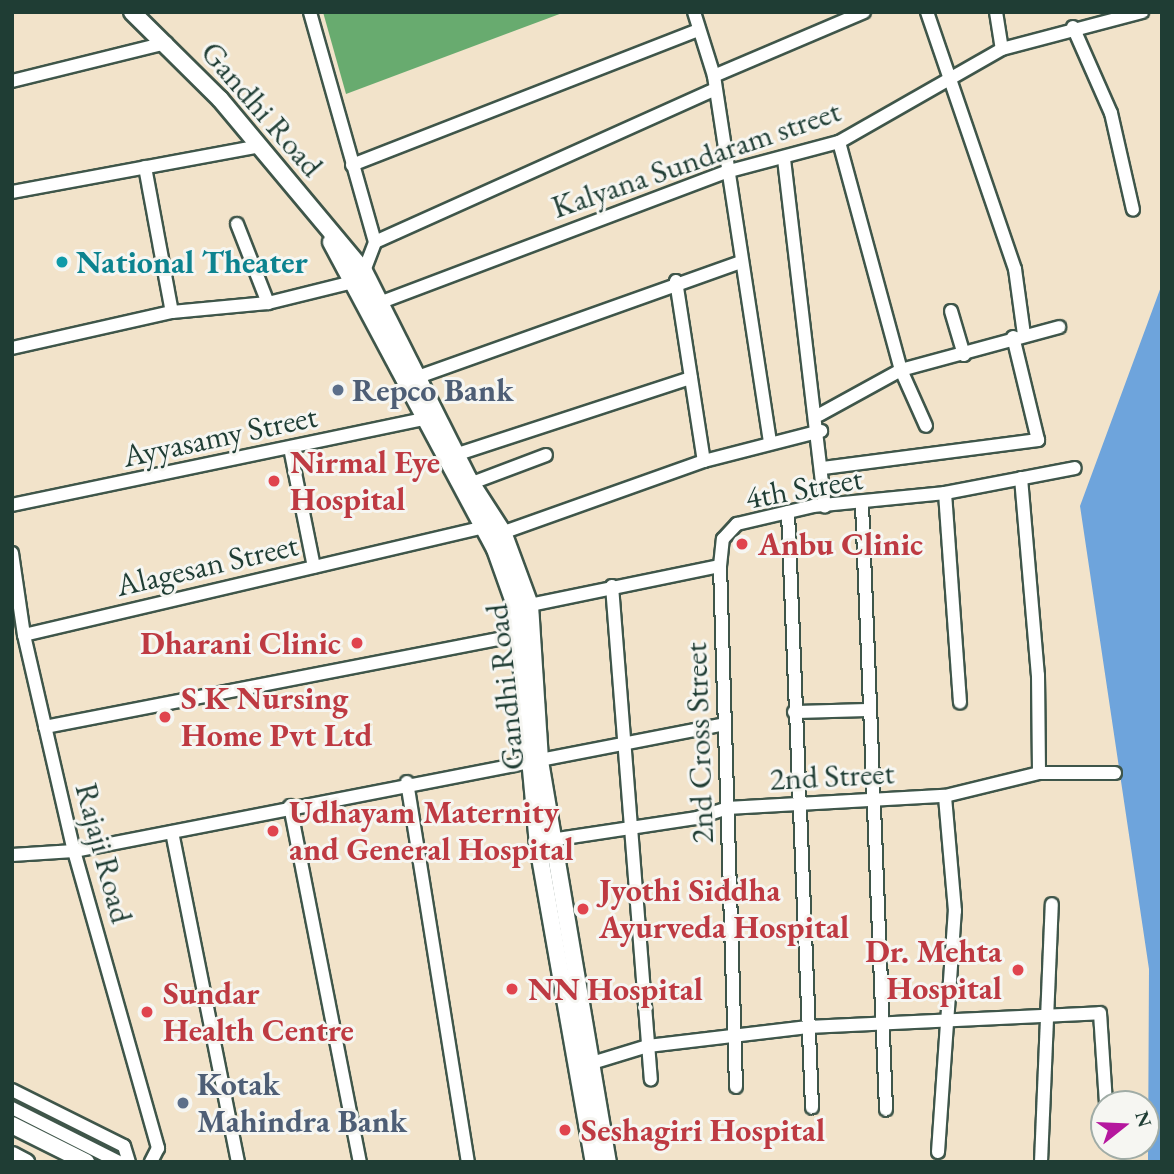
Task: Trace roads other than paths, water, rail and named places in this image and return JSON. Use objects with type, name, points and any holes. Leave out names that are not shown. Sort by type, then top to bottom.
[{"type":"main road","name":"Gandhi Road","points":[[132,12],[166,43],[260,146],[317,215],[379,303],[418,377],[431,418],[458,454],[492,532],[522,634],[534,762],[594,1162]]},
{"type":"main road","name":"Gandhi Road","points":[[359,276],[530,605],[534,762],[551,840],[608,1162]]},
{"type":"main road","points":[[12,1125],[86,1162]]},
{"type":"main road","points":[[12,1155],[26,1162]]},
{"type":"street","points":[[310,12],[375,242]]},
{"type":"street","points":[[694,12],[714,76],[713,90],[770,443]]},
{"type":"street","points":[[714,76],[832,18],[864,12]]},
{"type":"street","points":[[823,468],[1038,440],[1019,336],[1015,269],[947,78],[927,12]]},
{"type":"street","points":[[996,12],[1002,50]]},
{"type":"street","name":"Kalyana Sundaram street","points":[[379,303],[726,172],[784,159],[839,142],[947,78],[1002,50],[1096,18],[1142,12]]},
{"type":"street","points":[[1073,27],[1111,113],[1133,210]]},
{"type":"street","points":[[352,165],[698,30]]},
{"type":"street","points":[[12,81],[166,43]]},
{"type":"street","points":[[12,348],[172,312],[268,303],[359,276],[375,242],[713,90]]},
{"type":"street","points":[[839,142],[901,370],[926,426]]},
{"type":"street","points":[[12,192],[260,146]]},
{"type":"street","points":[[784,159],[821,431],[825,507]]},
{"type":"street","points":[[145,167],[172,312]]},
{"type":"street","points":[[237,224],[268,303]]},
{"type":"street","points":[[418,377],[676,281],[741,262]]},
{"type":"street","points":[[676,281],[704,461]]},
{"type":"street","points":[[951,311],[964,355]]},
{"type":"street","points":[[818,415],[901,370],[1059,327]]},
{"type":"street","points":[[458,454],[691,378]]},
{"type":"street","name":"Ayyasamy Street","points":[[12,505],[431,418]]},
{"type":"street","name":"Alagesan Street","points":[[24,635],[314,567],[492,532],[704,461],[821,431]]},
{"type":"street","points":[[290,448],[314,567]]},
{"type":"street","points":[[472,483],[546,454]]},
{"type":"street","name":"4th Street","points":[[720,566],[723,539],[737,524],[788,512],[945,493],[1075,468]]},
{"type":"street","points":[[1021,478],[1038,675],[1039,773]]},
{"type":"street","points":[[945,493],[960,702]]},
{"type":"street","points":[[862,504],[886,1110]]},
{"type":"street","points":[[788,512],[796,803],[812,1108]]},
{"type":"street","name":"Rajaji Road","points":[[12,553],[14,599],[74,851],[158,1148],[151,1162]]},
{"type":"street","points":[[530,605],[612,586],[720,566]]},
{"type":"street","name":"2nd Cross Street","points":[[720,566],[736,1087]]},
{"type":"street","points":[[612,586],[651,1079]]},
{"type":"street","points":[[45,727],[522,634]]},
{"type":"street","points":[[794,712],[870,710]]},
{"type":"street","points":[[12,855],[74,851],[407,782],[534,762],[624,741],[725,724]]},
{"type":"street","name":"2nd Street","points":[[551,840],[697,818],[727,807],[945,796],[1039,773],[1115,773]]},
{"type":"street","points":[[407,782],[468,1162]]},
{"type":"street","points":[[938,1152],[956,911],[945,796]]},
{"type":"street","points":[[290,806],[360,1162]]},
{"type":"street","points":[[172,832],[238,1162]]},
{"type":"street","points":[[1041,1162],[1052,904]]},
{"type":"street","points":[[592,1063],[648,1046],[808,1027],[1100,1013],[1105,1018],[1106,1090]]},
{"type":"street","points":[[12,1090],[124,1146],[129,1162]]},
{"type":"street","points":[[12,1108],[119,1162]]},
{"type":"water","points":[[1162,284],[1162,1162],[1148,1162],[1160,1160],[1160,1090],[1148,1090],[1149,969],[1080,506]]},
{"type":"place","name":"National Theater","points":[[62,262]]},
{"type":"place","name":"Repco Bank","points":[[338,390]]},
{"type":"place","name":"Nirmal Eye Hospital","points":[[274,481]]},
{"type":"place","name":"Anbu Clinic","points":[[742,544]]},
{"type":"place","name":"Dharani Clinic","points":[[357,643]]},
{"type":"place","name":"S K Nursing Home Pvt Ltd","points":[[165,717]]},
{"type":"place","name":"Udhayam Maternity and General Hospital","points":[[273,831]]},
{"type":"place","name":"Jyothi Siddha Ayurveda Hospital","points":[[583,909]]},
{"type":"place","name":"Dr. Mehta Hospital","points":[[1018,970]]},
{"type":"place","name":"NN Hospital","points":[[512,989]]},
{"type":"place","name":"Sundar Health Centre","points":[[147,1012]]},
{"type":"place","name":"Kotak Mahindra Bank","points":[[183,1103]]},
{"type":"place","name":"Seshagiri Hospital","points":[[565,1130]]}]
